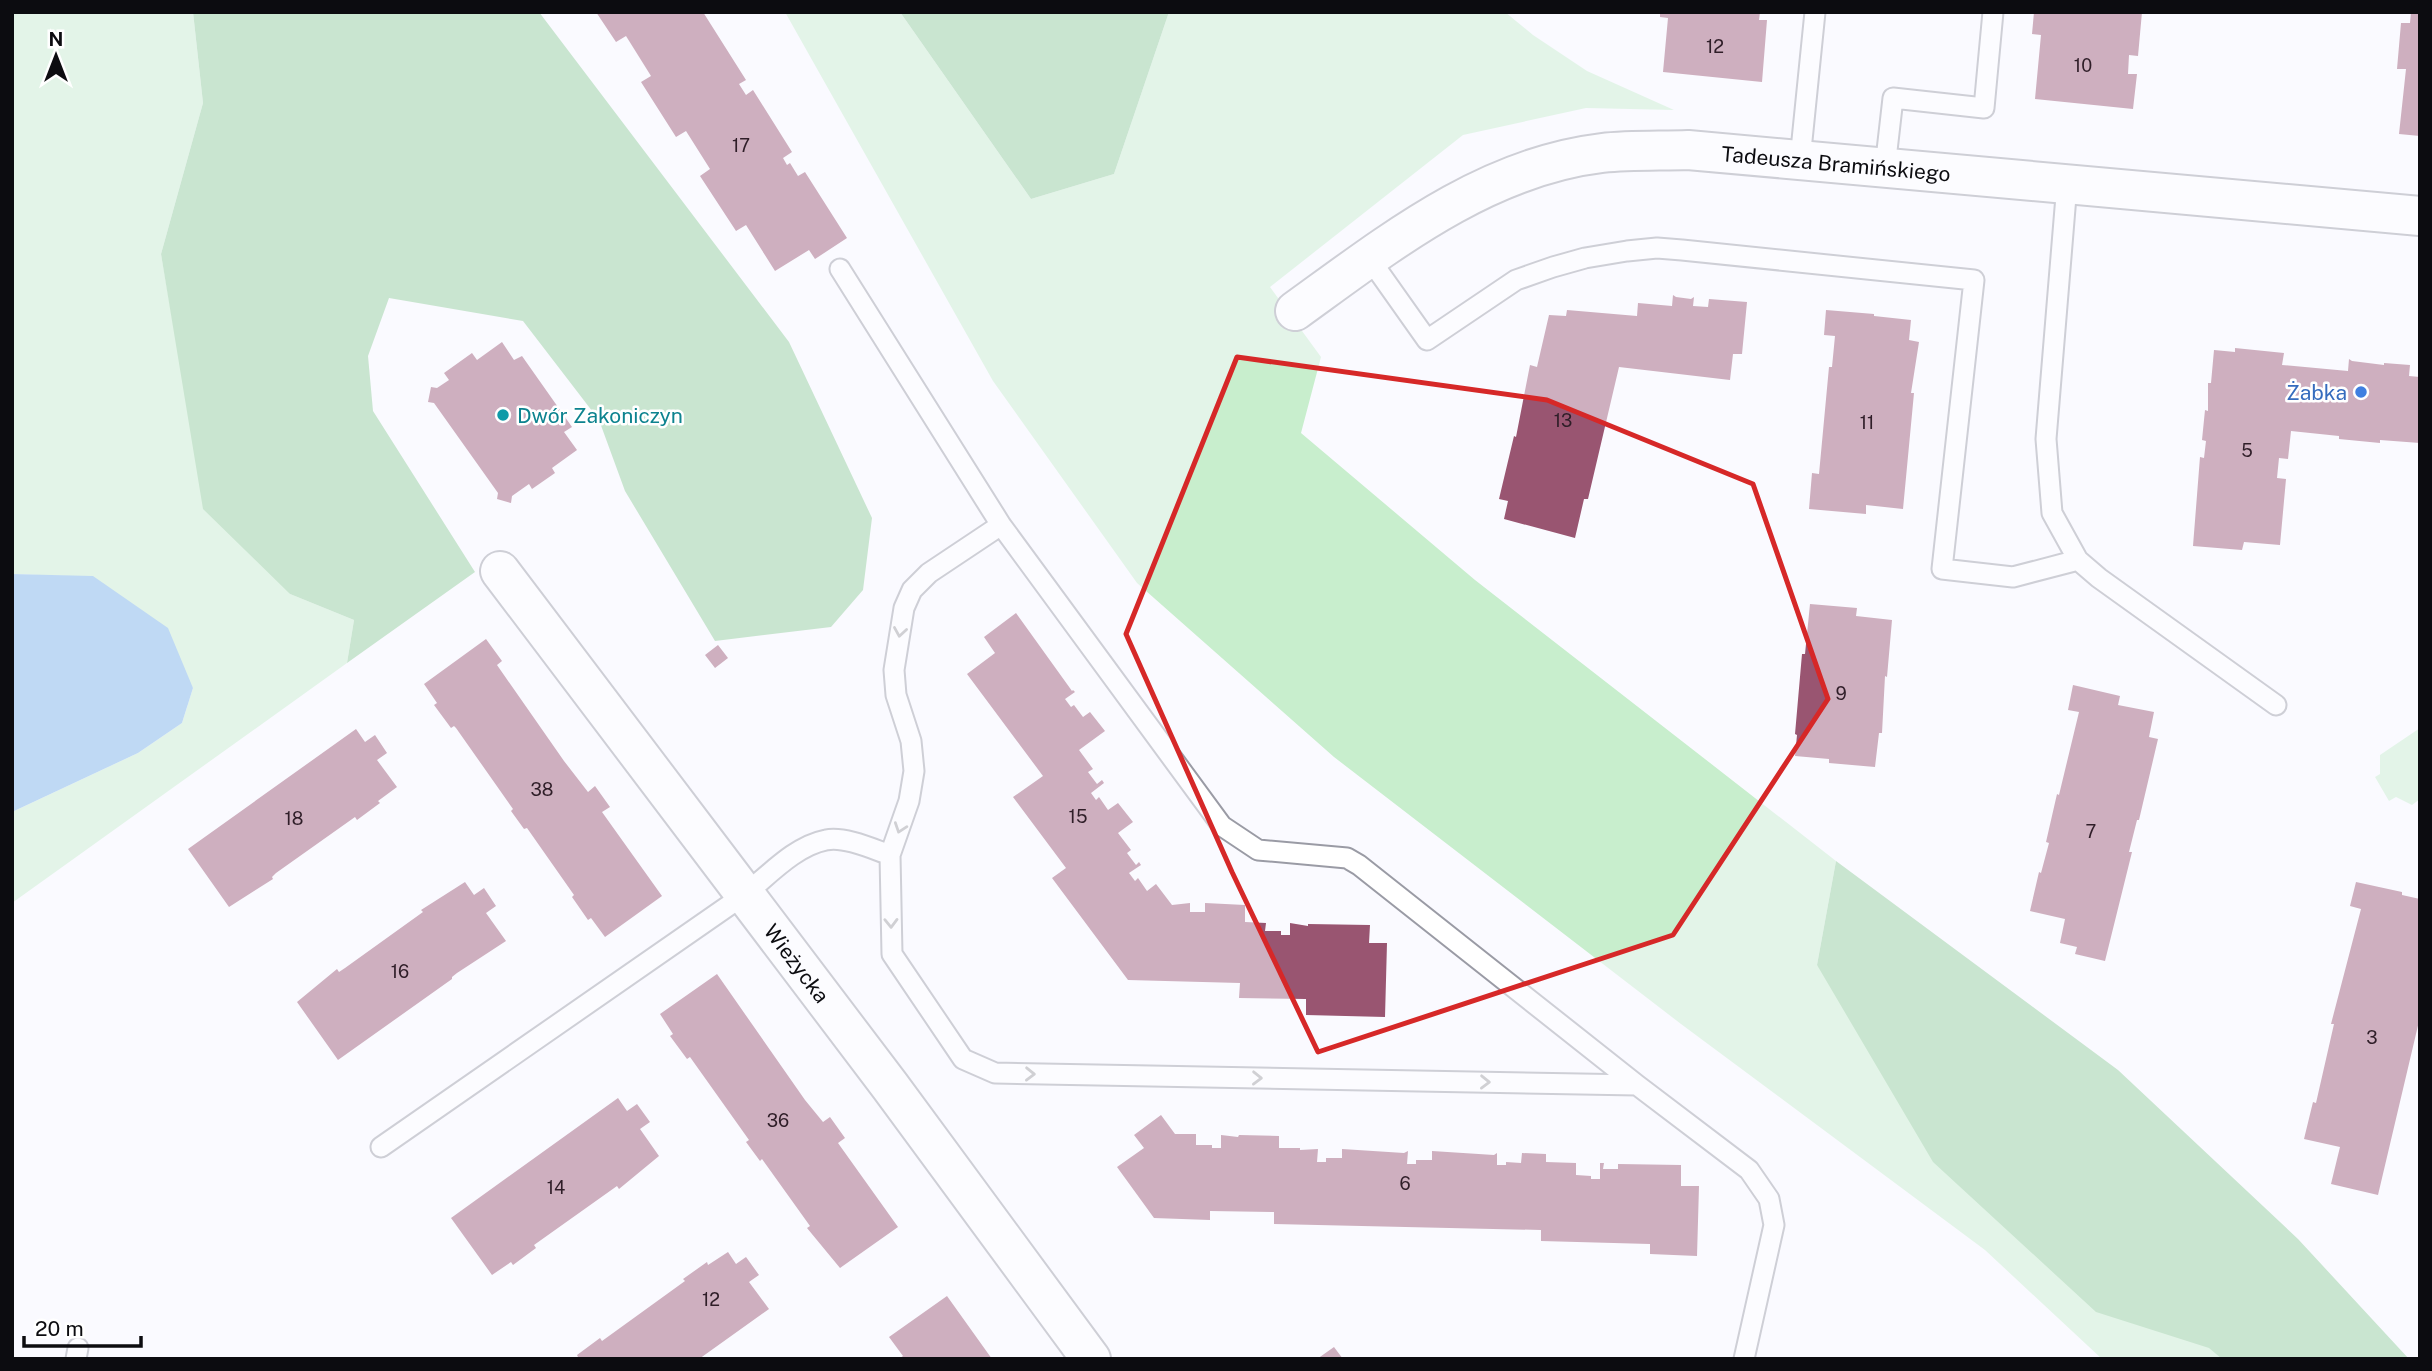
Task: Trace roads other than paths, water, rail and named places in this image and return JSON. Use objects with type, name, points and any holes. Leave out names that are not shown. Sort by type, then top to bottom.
[{"type":"street","name":"Tadeusza Bramińskiego","points":[[1295,311],[1441,210],[1496,184],[1543,167],[1588,156],[1637,151],[1688,150],[2420,216]]},
{"type":"street","name":"Wieżycka","points":[[500,571],[890,1086],[1091,1359]]},
{"type":"lane","points":[[1800,160],[1815,12]]},
{"type":"lane","points":[[1885,168],[1893,98],[1984,108],[1993,12]]},
{"type":"lane","points":[[2067,184],[2046,439],[2052,513],[2078,560],[2206,657],[2276,705]]},
{"type":"lane","points":[[1369,258],[1426,341],[1516,280],[1585,258],[1627,251],[1657,248],[1682,250],[1974,280],[1942,569],[2013,577],[2078,560]]},
{"type":"lane","points":[[840,269],[1001,526],[1222,825],[1258,850],[1347,858],[1359,865],[1749,1170],[1769,1199],[1774,1225],[1744,1359]]},
{"type":"lane","points":[[1001,526],[941,565],[912,590],[904,608],[894,670],[896,695],[911,741],[914,771],[909,801],[890,855],[891,954],[963,1059],[995,1073],[1637,1085]]},
{"type":"lane","points":[[381,1147],[744,895],[801,849],[828,839],[862,845],[890,855]]},
{"type":"water","points":[[12,574],[93,576],[168,628],[193,688],[182,723],[138,753],[12,812]]},
{"type":"place","name":"Żabka","points":[[2361,392]]},
{"type":"place","name":"Dwór Zakoniczyn","points":[[503,415]]}]
